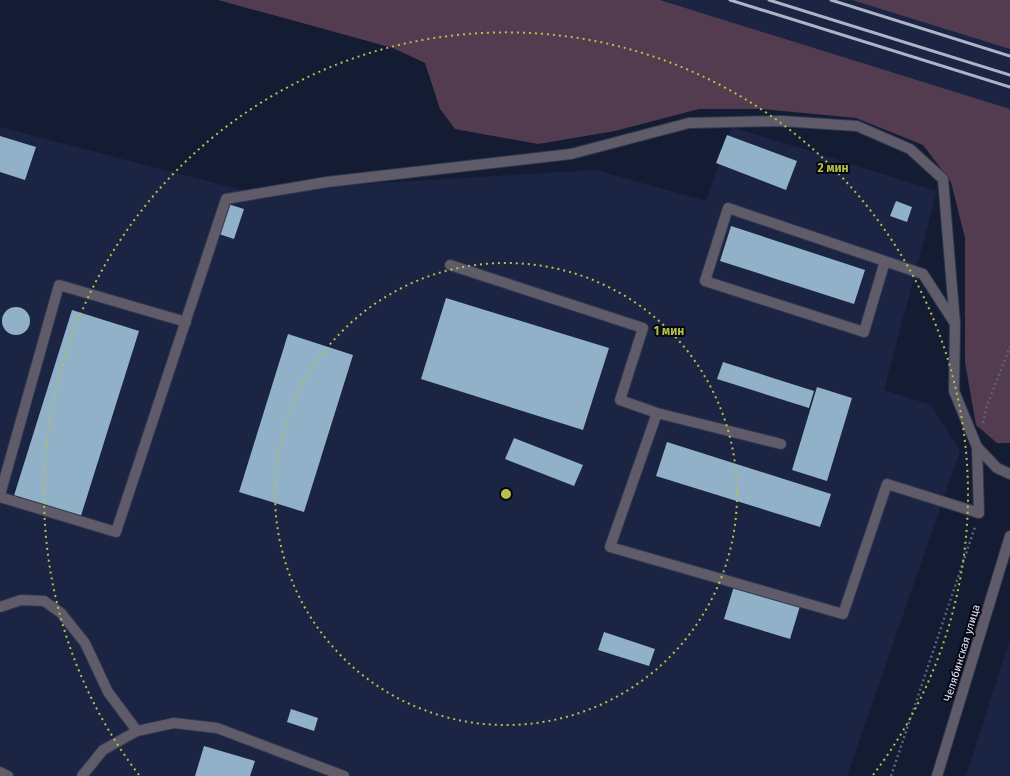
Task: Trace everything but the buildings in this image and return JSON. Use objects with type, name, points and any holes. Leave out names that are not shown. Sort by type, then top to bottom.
[{"type":"street","points":[[186,322],[59,285],[0,496],[116,532],[186,322],[226,199],[327,182],[571,154],[688,123],[781,121],[857,126],[910,149],[943,179],[955,324],[954,391],[977,447],[996,468],[1010,474]]},
{"type":"street","points":[[885,260],[864,332],[705,281],[728,208],[885,260],[923,274],[955,324]]},
{"type":"street","points":[[450,265],[643,328],[620,400],[657,413],[781,444]]},
{"type":"street","points":[[657,413],[610,547],[843,614],[886,484],[979,513],[977,447]]},
{"type":"street","name":"Челябинская улица","points":[[937,776],[1010,536]]},
{"type":"street","points":[[0,607],[21,600],[44,601],[61,613],[85,643],[108,692],[137,731]]},
{"type":"street","points":[[82,776],[103,750],[137,731],[174,723],[216,728],[344,776]]},
{"type":"street","points":[[0,772],[8,776]]},
{"type":"path","points":[[977,447],[987,405],[1010,347]]},
{"type":"path","points":[[892,776],[979,513]]},
{"type":"shaded area","points":[[218,0],[660,0],[1010,109],[1010,443],[997,443],[976,425],[965,362],[965,238],[951,182],[923,145],[856,118],[761,109],[699,109],[615,131],[538,144],[455,129],[440,109],[425,63],[393,48]]},
{"type":"shaded area","points":[[660,0],[858,0],[1010,48],[1010,109]]},
{"type":"shaded area","points":[[852,0],[1010,0],[1010,49]]},
{"type":"shaded area","points":[[0,127],[245,191],[596,170],[706,201],[732,127],[937,191],[884,390],[931,405],[960,451],[847,776],[0,776]]},
{"type":"shaded area","points":[[1010,639],[1010,776],[966,776]]},
{"type":"railway","points":[[730,0],[1010,87]]},
{"type":"railway","points":[[769,0],[1010,75]]},
{"type":"railway","points":[[831,0],[1010,56]]}]
